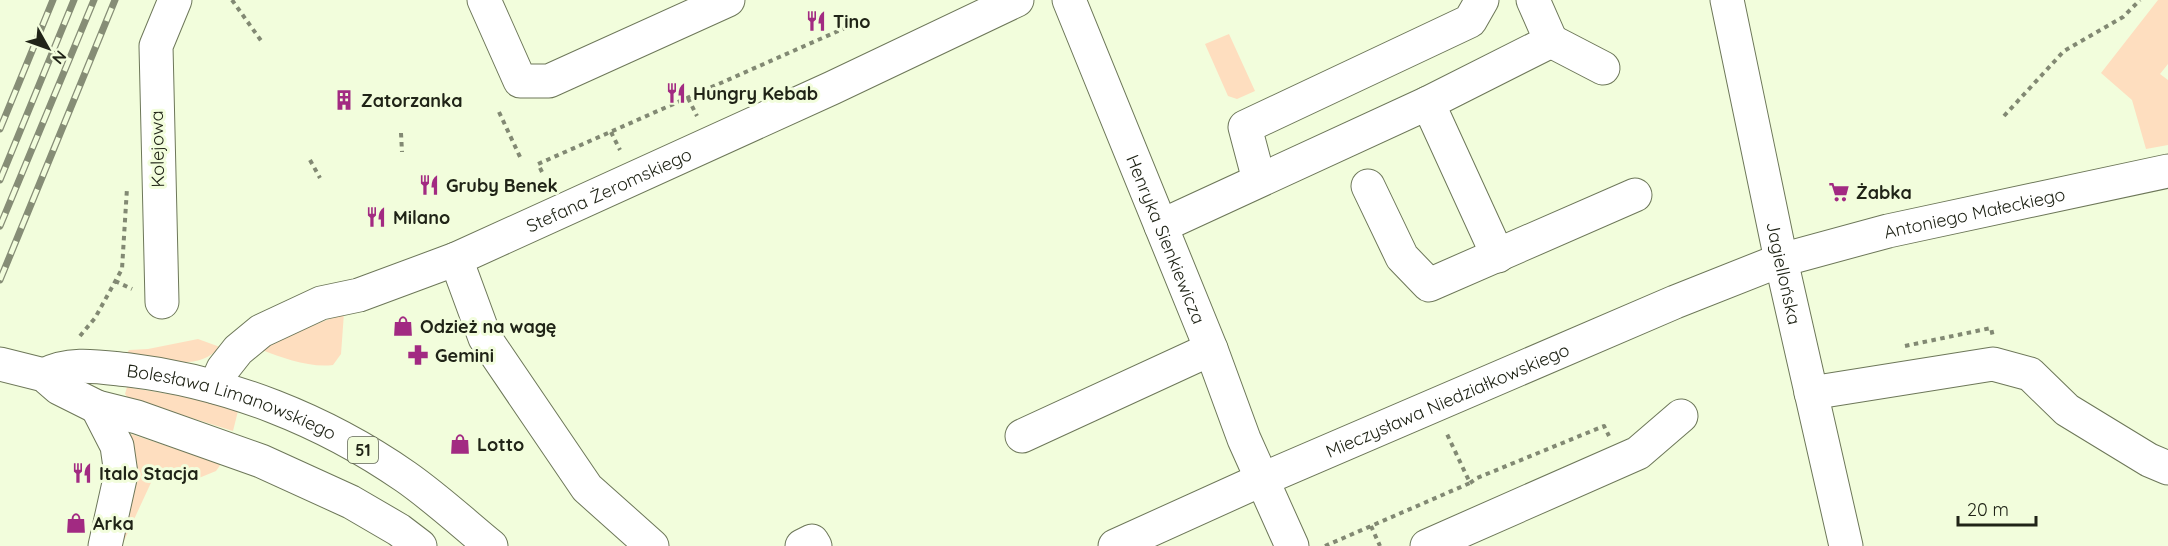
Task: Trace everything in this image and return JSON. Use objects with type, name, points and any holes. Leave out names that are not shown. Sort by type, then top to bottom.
[{"type":"street","name":"Kolejowa","points":[[162,302],[156,46],[175,0]]},
{"type":"street","points":[[484,0],[520,81],[549,81],[729,0]]},
{"type":"street","name":"Stefana Żeromskiego","points":[[215,387],[223,369],[238,350],[261,331],[321,303],[358,295],[456,259],[832,88],[1017,0]]},
{"type":"street","name":"Henryka Sienkiewicza","points":[[1069,0],[1211,349],[1244,439],[1292,546]]},
{"type":"street","points":[[1259,180],[1245,127],[1470,21],[1482,0]]},
{"type":"street","points":[[1533,0],[1551,41],[1603,68]]},
{"type":"street","name":"Jagiellońska","points":[[1726,0],[1781,260],[1846,546]]},
{"type":"street","points":[[1161,226],[1428,102],[1551,41]]},
{"type":"street","points":[[1428,102],[1498,256]]},
{"type":"street","name":"Antoniego Małeckiego","points":[[1781,260],[1888,231],[2168,171]]},
{"type":"street","points":[[1368,186],[1402,257],[1430,285],[1635,195]]},
{"type":"street","points":[[456,259],[485,338],[586,488],[652,546]]},
{"type":"street","name":"Mieczysława Niedziałkowskiego","points":[[1115,546],[1263,479],[1675,302],[1781,260]]},
{"type":"street","points":[[1022,436],[1211,349]]},
{"type":"street","points":[[0,364],[44,375],[59,388],[98,407],[137,417],[261,461],[351,502],[399,530],[420,546]]},
{"type":"street","points":[[1811,393],[1994,364],[2030,374],[2067,410],[2149,460],[2168,468]]},
{"type":"street","name":"Bolesława Limanowskiego","points":[[44,375],[55,369],[72,366],[146,372],[215,387],[275,406],[343,437],[407,478],[491,546]]},
{"type":"street","points":[[98,407],[117,446],[121,474],[105,546]]},
{"type":"street","points":[[1427,546],[1638,453],[1681,416]]},
{"type":"street","points":[[802,546],[812,542],[815,546]]},
{"type":"path","points":[[232,0],[262,42]]},
{"type":"path","points":[[2004,116],[2064,51],[2124,17],[2140,0]]},
{"type":"path","points":[[542,172],[538,164],[845,28]]},
{"type":"path","points":[[688,98],[697,116]]},
{"type":"path","points":[[500,112],[522,159]]},
{"type":"path","points":[[610,132],[620,150]]},
{"type":"path","points":[[402,134],[402,152]]},
{"type":"path","points":[[310,160],[320,178]]},
{"type":"path","points":[[75,342],[95,318],[122,269],[128,176]]},
{"type":"path","points":[[1325,546],[1477,478],[1604,426],[1619,461]]},
{"type":"path","points":[[1444,429],[1470,483]]},
{"type":"path","points":[[1371,526],[1380,546]]},
{"type":"shaded area","points":[[2158,0],[2168,0],[2168,64],[2160,74],[2168,80],[2168,145],[2146,149],[2132,100],[2101,73]]},
{"type":"shaded area","points":[[1229,34],[1255,91],[1237,99],[1228,96],[1205,44]]},
{"type":"shaded area","points":[[344,313],[341,354],[333,365],[306,364],[262,350],[272,342]]},
{"type":"shaded area","points":[[198,339],[220,347],[200,360],[188,362],[127,353],[129,350],[148,349]]},
{"type":"shaded area","points":[[127,387],[198,399],[238,411],[233,431],[128,398],[125,394]]},
{"type":"shaded area","points":[[131,434],[221,464],[216,471],[194,480],[170,470],[155,474],[124,541],[121,540]]},
{"type":"railway","points":[[0,129],[53,0]]},
{"type":"railway","points":[[0,180],[74,0]]},
{"type":"railway","points":[[0,226],[94,0]]},
{"type":"railway","points":[[0,280],[115,0]]},
{"type":"place","name":"Tino","points":[[816,21]]},
{"type":"place","name":"Hungry Kebab","points":[[676,93]]},
{"type":"place","name":"Zatorzanka","points":[[344,100]]},
{"type":"place","name":"Gruby Benek","points":[[429,185]]},
{"type":"place","name":"Żabka","points":[[1839,192]]},
{"type":"place","name":"Milano","points":[[376,217]]},
{"type":"place","name":"Odzież na wagę","points":[[403,326]]},
{"type":"place","name":"Gemini","points":[[418,355]]},
{"type":"place","name":"Lotto","points":[[460,444]]},
{"type":"place","name":"Italo Stacja","points":[[82,473]]},
{"type":"place","name":"Arka","points":[[76,523]]}]
